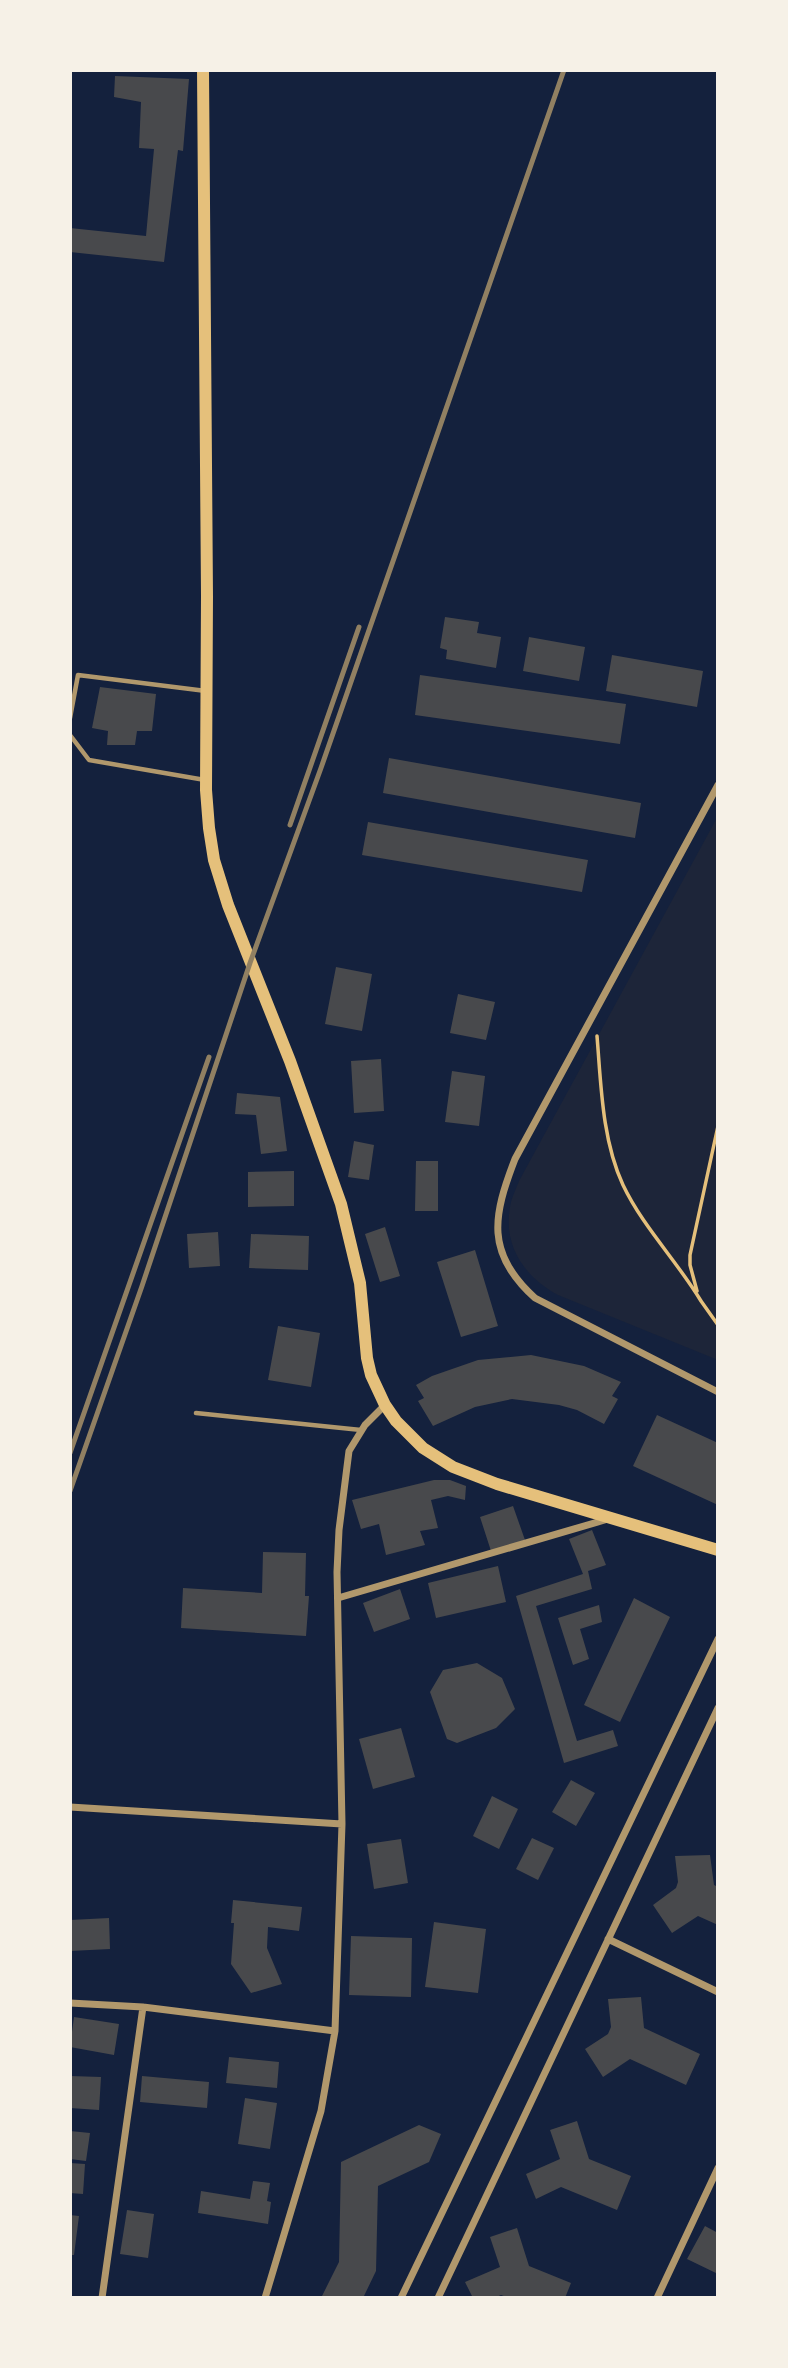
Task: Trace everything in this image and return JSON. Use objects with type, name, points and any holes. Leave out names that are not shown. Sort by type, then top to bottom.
[{"type":"main road","points":[[202,70],[206,780],[209,828],[214,860],[246,952],[290,1061],[341,1204],[359,1283],[371,1375],[385,1405],[410,1436],[423,1448],[453,1466],[497,1484],[718,1550]]},
{"type":"street","points":[[718,785],[514,1159],[500,1198],[496,1221],[507,1265],[518,1283],[535,1298],[718,1392]]},
{"type":"street","points":[[265,2298],[321,2111],[335,2031],[342,1824],[339,1530],[349,1451],[362,1430],[385,1405]]},
{"type":"street","points":[[338,1598],[612,1518]]},
{"type":"street","points":[[401,2298],[718,1639]]},
{"type":"street","points":[[438,2298],[718,1708]]},
{"type":"street","points":[[70,1807],[342,1824]]},
{"type":"street","points":[[608,1939],[718,1992]]},
{"type":"street","points":[[70,2003],[143,2007],[335,2031]]},
{"type":"street","points":[[102,2298],[143,2007]]},
{"type":"street","points":[[657,2298],[718,2168]]},
{"type":"lane","points":[[70,671],[78,675],[207,692]]},
{"type":"lane","points":[[70,718],[78,675]]},
{"type":"lane","points":[[70,734],[89,760],[206,780]]},
{"type":"lane","points":[[196,1413],[362,1430]]},
{"type":"path","points":[[597,1033],[610,1144],[621,1182],[654,1236],[718,1325]]},
{"type":"path","points":[[701,1301],[693,1279],[690,1255],[718,1126]]},
{"type":"shaded area","points":[[718,816],[718,1360],[546,1288],[526,1270],[519,1259],[513,1248],[509,1222],[511,1204],[519,1181]]},
{"type":"building","points":[[115,76],[189,79],[183,151],[178,150],[164,262],[70,252],[70,228],[146,236],[154,149],[139,148],[141,102],[114,97]]},
{"type":"building","points":[[445,617],[479,622],[477,633],[501,637],[496,668],[446,659],[447,650],[440,648]]},
{"type":"building","points":[[529,637],[585,647],[579,681],[523,671]]},
{"type":"building","points":[[612,655],[703,671],[697,707],[606,691]]},
{"type":"building","points":[[420,675],[626,704],[620,744],[415,715]]},
{"type":"building","points":[[100,687],[156,694],[152,731],[137,731],[135,745],[107,745],[108,731],[92,728]]},
{"type":"building","points":[[389,758],[641,803],[635,838],[383,793]]},
{"type":"building","points":[[368,822],[588,860],[582,892],[362,855]]},
{"type":"building","points":[[336,967],[372,974],[362,1031],[325,1024]]},
{"type":"building","points":[[458,994],[495,1002],[486,1040],[450,1033]]},
{"type":"building","points":[[381,1059],[384,1111],[354,1113],[351,1061]]},
{"type":"building","points":[[452,1071],[485,1076],[479,1126],[445,1122]]},
{"type":"building","points":[[237,1093],[280,1097],[287,1151],[261,1154],[256,1115],[235,1114]]},
{"type":"building","points":[[354,1141],[374,1145],[369,1180],[348,1177]]},
{"type":"building","points":[[416,1161],[438,1161],[438,1211],[415,1211]]},
{"type":"building","points":[[294,1171],[294,1206],[248,1207],[248,1172]]},
{"type":"building","points":[[385,1227],[400,1276],[380,1282],[365,1234]]},
{"type":"building","points":[[218,1232],[220,1266],[189,1268],[187,1234]]},
{"type":"building","points":[[251,1234],[309,1236],[308,1270],[249,1268]]},
{"type":"building","points":[[475,1250],[498,1326],[461,1337],[437,1262]]},
{"type":"building","points":[[278,1326],[320,1333],[311,1387],[268,1380]]},
{"type":"building","points":[[531,1355],[584,1366],[621,1382],[612,1396],[618,1399],[604,1424],[577,1410],[559,1405],[512,1399],[475,1407],[433,1426],[418,1401],[424,1398],[416,1385],[432,1376],[478,1360]]},
{"type":"building","points":[[657,1415],[718,1443],[718,1505],[633,1466]]},
{"type":"building","points":[[434,1480],[450,1480],[466,1486],[465,1500],[448,1496],[431,1500],[438,1528],[420,1531],[425,1545],[386,1555],[379,1524],[361,1529],[352,1500]]},
{"type":"building","points":[[513,1506],[525,1540],[491,1551],[480,1517]]},
{"type":"building","points":[[592,1530],[606,1565],[588,1571],[592,1589],[536,1606],[577,1741],[613,1730],[618,1746],[564,1763],[516,1596],[583,1574],[569,1539]]},
{"type":"building","points":[[263,1552],[306,1553],[305,1596],[309,1596],[306,1636],[181,1628],[183,1588],[262,1593]]},
{"type":"building","points":[[498,1566],[506,1602],[436,1618],[428,1583]]},
{"type":"building","points":[[400,1589],[410,1619],[374,1632],[363,1603]]},
{"type":"building","points":[[634,1598],[670,1617],[620,1722],[584,1705]]},
{"type":"building","points":[[599,1605],[602,1622],[580,1629],[589,1659],[573,1665],[558,1618]]},
{"type":"building","points":[[477,1663],[502,1678],[515,1709],[496,1728],[457,1743],[447,1739],[430,1692],[443,1670]]},
{"type":"building","points":[[401,1728],[415,1777],[373,1789],[359,1739]]},
{"type":"building","points":[[571,1780],[595,1793],[576,1826],[552,1812]]},
{"type":"building","points":[[492,1796],[518,1809],[499,1849],[473,1836]]},
{"type":"building","points":[[532,1838],[554,1848],[538,1880],[516,1869]]},
{"type":"building","points":[[401,1839],[408,1883],[374,1889],[367,1844]]},
{"type":"building","points":[[710,1855],[714,1885],[718,1887],[718,1925],[698,1916],[672,1933],[653,1905],[676,1888],[678,1882],[675,1856]]},
{"type":"building","points":[[233,1900],[302,1907],[299,1931],[268,1927],[267,1948],[282,1984],[251,1993],[231,1964]]},
{"type":"building","points":[[109,1918],[110,1949],[70,1951],[70,1920]]},
{"type":"building","points":[[434,1922],[486,1929],[478,1993],[425,1987]]},
{"type":"building","points":[[351,1936],[412,1938],[411,1997],[349,1995]]},
{"type":"building","points":[[641,1997],[644,2028],[700,2054],[686,2085],[630,2059],[603,2077],[585,2049],[608,2034],[611,2027],[608,1999]]},
{"type":"building","points":[[74,2017],[119,2024],[114,2055],[70,2047]]},
{"type":"building","points":[[229,2057],[279,2062],[277,2088],[226,2083]]},
{"type":"building","points":[[70,2076],[101,2077],[99,2110],[70,2108]]},
{"type":"building","points":[[142,2076],[209,2082],[207,2108],[140,2102]]},
{"type":"building","points":[[245,2098],[277,2103],[270,2149],[238,2144]]},
{"type":"building","points":[[577,2121],[589,2159],[631,2176],[617,2210],[561,2187],[536,2199],[526,2174],[560,2159],[550,2130]]},
{"type":"building","points":[[419,2125],[441,2134],[429,2162],[378,2186],[376,2271],[363,2298],[321,2298],[339,2262],[341,2162]]},
{"type":"building","points":[[70,2131],[90,2133],[86,2161],[70,2159]]},
{"type":"building","points":[[70,2163],[85,2164],[83,2194],[70,2193]]},
{"type":"building","points":[[253,2181],[270,2183],[267,2201],[271,2202],[268,2224],[198,2213],[201,2191],[250,2199]]},
{"type":"building","points":[[127,2210],[154,2214],[148,2258],[120,2254]]},
{"type":"building","points":[[70,2215],[79,2216],[74,2255],[70,2255]]},
{"type":"building","points":[[705,2226],[718,2233],[718,2274],[687,2259]]},
{"type":"building","points":[[517,2228],[529,2266],[571,2283],[565,2298],[509,2298],[501,2295],[494,2298],[473,2298],[465,2282],[500,2267],[490,2237]]},
{"type":"railway","points":[[70,1491],[250,963],[321,768],[564,70]]},
{"type":"railway","points":[[290,825],[359,627]]},
{"type":"railway","points":[[70,1453],[209,1057]]}]
